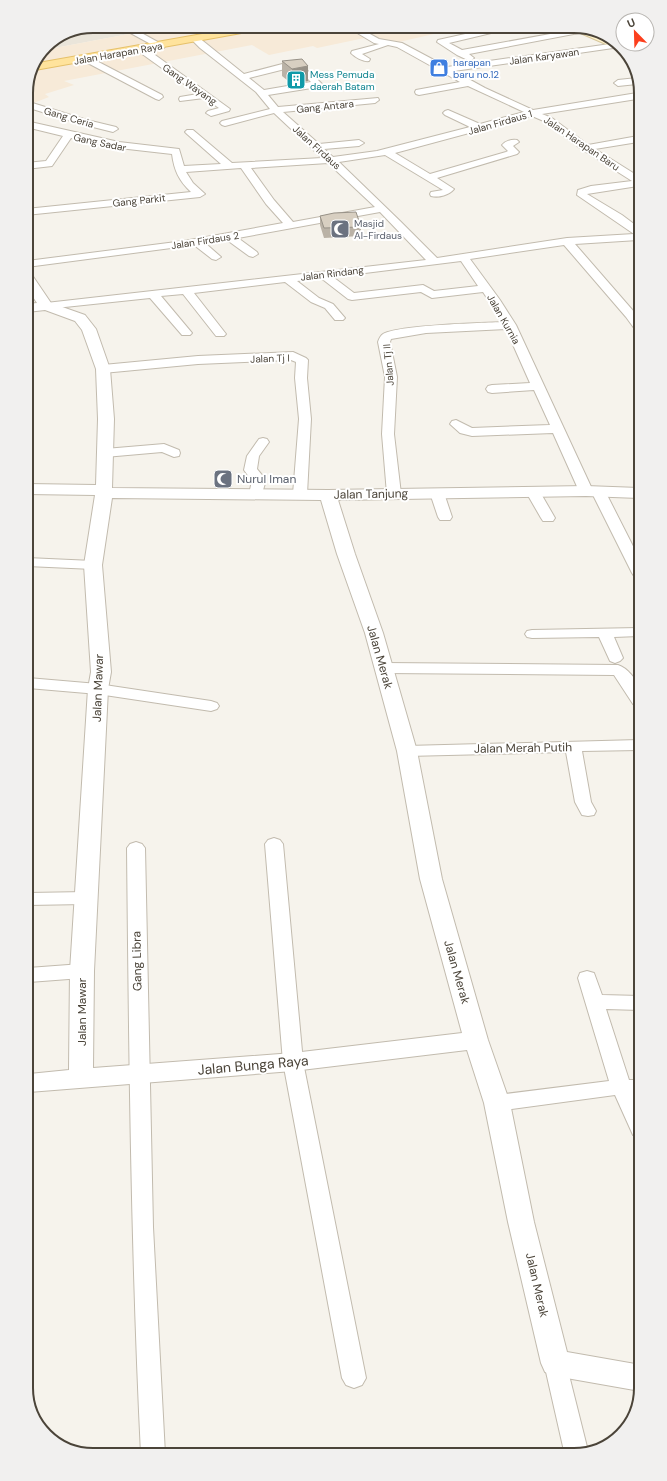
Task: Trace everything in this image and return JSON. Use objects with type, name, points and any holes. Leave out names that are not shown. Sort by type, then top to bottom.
[{"type":"main road","name":"Jalan Harapan Raya","points":[[39,67],[226,33]]},
{"type":"street","points":[[136,33],[161,46]]},
{"type":"street","name":"Jalan Harapan Baru","points":[[362,33],[377,41],[399,45],[468,83],[535,112],[549,120],[586,148],[634,179]]},
{"type":"street","points":[[481,33],[441,42],[484,65]]},
{"type":"street","points":[[460,53],[555,33]]},
{"type":"street","name":"Jalan Firdaus","points":[[195,39],[262,93],[276,110],[333,161],[400,226],[434,262]]},
{"type":"street","points":[[366,60],[355,53],[381,46],[386,43]]},
{"type":"street","name":"Jalan Karyawan","points":[[446,70],[612,47]]},
{"type":"street","name":"Gang Wayang","points":[[141,49],[226,109],[211,113]]},
{"type":"street","points":[[87,59],[127,81],[159,96]]},
{"type":"street","points":[[242,77],[290,65]]},
{"type":"street","points":[[262,93],[318,84],[307,74]]},
{"type":"street","points":[[113,83],[127,81]]},
{"type":"street","points":[[618,83],[632,81]]},
{"type":"street","points":[[419,92],[468,83]]},
{"type":"street","points":[[183,99],[205,95]]},
{"type":"street","name":"Jalan Firdaus 1","points":[[179,169],[333,161],[387,152],[535,112],[634,96]]},
{"type":"street","name":"Gang Antara","points":[[225,123],[276,110],[375,100]]},
{"type":"street","name":"Gang Ceria","points":[[33,106],[84,122],[113,129]]},
{"type":"street","points":[[448,113],[480,128]]},
{"type":"street","points":[[58,132],[84,122]]},
{"type":"street","name":"Gang Sadar","points":[[33,126],[68,135],[135,149],[176,151]]},
{"type":"street","points":[[190,132],[230,166]]},
{"type":"street","points":[[33,165],[49,164],[68,135]]},
{"type":"street","points":[[586,148],[634,140]]},
{"type":"street","name":"Jalan Firdaus 1","points":[[430,177],[514,152],[507,145],[514,142]]},
{"type":"street","points":[[317,148],[359,143]]},
{"type":"street","name":"Gang Parkit","points":[[33,211],[200,194],[186,183],[179,169],[176,151]]},
{"type":"street","points":[[387,152],[449,189],[446,192],[435,194]]},
{"type":"street","points":[[244,165],[248,173],[270,202],[290,224]]},
{"type":"street","points":[[634,183],[591,189],[582,192],[582,195],[618,217],[634,229]]},
{"type":"street","name":"Jalan Firdaus 2","points":[[33,263],[196,242],[290,224],[382,209]]},
{"type":"street","points":[[229,236],[253,254]]},
{"type":"street","points":[[567,241],[634,315]]},
{"type":"street","name":"Jalan Rindang","points":[[33,307],[434,262],[567,241],[633,241]]},
{"type":"street","points":[[196,242],[216,257]]},
{"type":"street","name":"Jalan Kurnia","points":[[463,257],[486,288],[510,325],[557,429],[634,564]]},
{"type":"street","points":[[323,274],[352,297],[423,288],[432,295],[486,288]]},
{"type":"street","points":[[287,278],[315,300],[328,306],[339,318]]},
{"type":"street","points":[[33,287],[46,306]]},
{"type":"street","points":[[186,290],[220,334]]},
{"type":"street","points":[[153,294],[186,333]]},
{"type":"street","name":"Jalan Mawar","points":[[46,306],[80,318],[90,329],[103,369],[106,412],[104,492],[93,565],[101,672],[98,689],[82,971],[82,1077]]},
{"type":"street","name":"Jalan Tj II","points":[[394,494],[388,434],[391,377],[384,342],[386,337],[393,334],[426,330],[510,325]]},
{"type":"street","name":"Jalan Tj I","points":[[103,369],[198,360],[293,356],[302,360],[301,378],[305,419],[300,494]]},
{"type":"street","points":[[492,389],[538,386]]},
{"type":"street","points":[[456,424],[464,430],[472,432],[557,429]]},
{"type":"street","points":[[256,494],[259,480],[250,470],[253,456],[263,442]]},
{"type":"street","points":[[105,453],[164,448],[174,453]]},
{"type":"street","name":"Jalan Tanjung","points":[[33,489],[104,492],[328,495],[534,492],[634,493]]},
{"type":"street","points":[[534,492],[548,518]]},
{"type":"street","points":[[437,493],[445,516]]},
{"type":"street","name":"Jalan Merak","points":[[328,495],[346,554],[374,633],[407,751],[431,879],[476,1040],[497,1103],[521,1222],[575,1448]]},
{"type":"street","points":[[33,562],[93,565]]},
{"type":"street","points":[[532,634],[634,632]]},
{"type":"street","points":[[605,633],[615,658]]},
{"type":"street","points":[[384,668],[618,670],[623,674],[634,693]]},
{"type":"street","points":[[33,683],[98,689],[211,706]]},
{"type":"street","name":"Jalan Merah Putih","points":[[407,751],[634,745]]},
{"type":"street","points":[[573,747],[583,802],[588,811]]},
{"type":"street","points":[[274,844],[293,1062],[354,1378]]},
{"type":"street","name":"Gang Libra","points":[[136,848],[139,1074],[146,1345],[153,1448]]},
{"type":"street","points":[[33,899],[86,898]]},
{"type":"street","points":[[33,975],[82,971]]},
{"type":"street","points":[[587,978],[631,1088],[634,1102]]},
{"type":"street","points":[[596,1002],[634,1003]]},
{"type":"street","name":"Jalan Bunga Raya","points":[[33,1082],[293,1062],[476,1040]]},
{"type":"street","points":[[497,1103],[631,1088]]},
{"type":"street","points":[[555,1363],[634,1377]]},
{"type":"shaded area","points":[[134,33],[54,48],[60,43],[81,34]]},
{"type":"shaded area","points":[[134,33],[438,33],[399,42],[386,41],[374,36],[317,48],[313,46],[269,55],[252,45],[64,81],[74,85],[45,94],[49,97],[33,103],[33,89],[38,70],[43,60],[54,48]]},
{"type":"building","points":[[302,59],[308,66],[292,69],[282,61]]},
{"type":"building","points":[[356,212],[361,227],[324,228],[320,216],[334,213]]},
{"type":"place","name":"harapan baru no.12","points":[[439,68]]},
{"type":"place","name":"Mess Pemuda daerah Batam","points":[[296,80]]},
{"type":"place","name":"Masjid Al-Firdaus","points":[[340,229]]},
{"type":"place","name":"Nurul Iman","points":[[223,479]]}]
